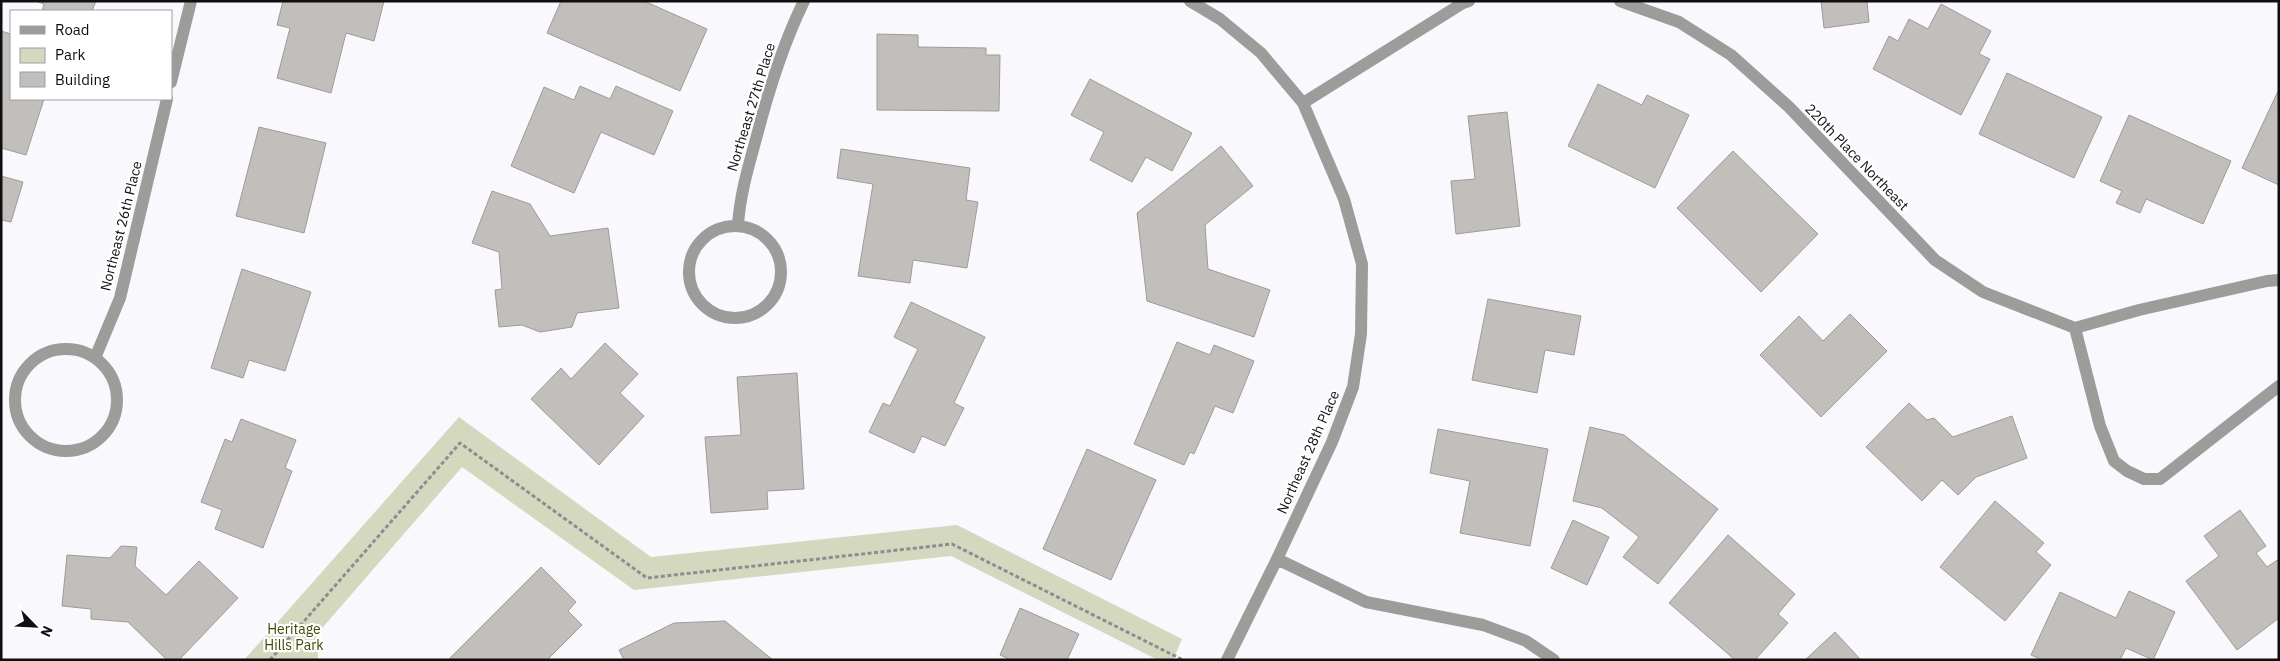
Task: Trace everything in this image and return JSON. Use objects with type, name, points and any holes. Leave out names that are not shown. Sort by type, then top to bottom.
[{"type":"street","points":[[172,78],[191,1]]},
{"type":"street","name":"Northeast 27th Place","points":[[738,225],[740,196],[764,107],[793,23],[804,1]]},
{"type":"street","name":"Northeast 28th Place","points":[[1190,1],[1220,19],[1260,54],[1303,103],[1344,199],[1362,264],[1361,334],[1353,387],[1332,442],[1227,660]]},
{"type":"street","points":[[1303,103],[1469,1]]},
{"type":"street","name":"220th Place Northeast","points":[[1620,1],[1679,22],[1731,55],[1790,107],[1935,260],[1983,292],[2075,328]]},
{"type":"street","name":"Northeast 26th Place","points":[[95,358],[120,298],[167,100]]},
{"type":"street","points":[[738,225],[754,229],[767,238],[776,251],[781,267],[780,283],[773,298],[762,310],[747,317],[731,318],[715,314],[702,305],[692,292],[688,276],[689,260],[696,245],[707,234],[722,227],[738,225]]},
{"type":"street","points":[[2279,280],[2267,281],[2139,310],[2075,328],[2100,426],[2114,460],[2127,471],[2144,478],[2160,479],[2279,386]]},
{"type":"street","points":[[64,348],[81,351],[95,358],[106,369],[115,383],[116,415],[108,430],[97,441],[83,449],[67,452],[51,450],[36,443],[25,432],[17,418],[14,402],[16,386],[24,371],[34,359],[64,348]]},
{"type":"street","points":[[1277,559],[1366,602],[1482,625],[1526,641],[1554,660]]},
{"type":"path","points":[[270,660],[460,443],[647,578],[952,544],[1183,660]]},
{"type":"green space","name":"Heritage Hills Park","points":[[459,417],[651,557],[957,525],[1182,639],[1173,660],[1158,660],[951,556],[634,590],[462,467],[317,634],[318,660],[244,660]]},
{"type":"building","points":[[36,1],[96,1],[92,10],[42,10],[44,4]]},
{"type":"building","points":[[283,1],[384,1],[374,41],[346,33],[331,93],[277,78],[290,28],[277,25]]},
{"type":"building","points":[[561,1],[644,1],[707,29],[680,91],[547,33]]},
{"type":"building","points":[[1821,1],[1867,1],[1869,22],[1824,28]]},
{"type":"building","points":[[1941,4],[1991,31],[1979,54],[1990,59],[1961,115],[1873,69],[1889,36],[1898,41],[1909,19],[1928,29]]},
{"type":"building","points":[[1,31],[10,34],[10,100],[44,100],[26,155],[1,148]]},
{"type":"building","points":[[877,34],[918,35],[918,47],[986,48],[986,55],[1000,55],[999,111],[877,110]]},
{"type":"building","points":[[2007,73],[2102,117],[2074,178],[1979,134]]},
{"type":"building","points":[[1090,79],[1192,133],[1172,171],[1146,157],[1132,182],[1090,160],[1104,132],[1071,115]]},
{"type":"building","points":[[1598,84],[1642,105],[1647,95],[1689,115],[1655,188],[1568,146]]},
{"type":"building","points":[[580,86],[610,99],[616,86],[673,111],[654,155],[601,132],[574,193],[511,166],[544,87],[574,100]]},
{"type":"building","points":[[2279,89],[2279,185],[2242,168]]},
{"type":"building","points":[[1507,112],[1520,226],[1456,234],[1451,181],[1475,179],[1468,116]]},
{"type":"building","points":[[2129,115],[2231,161],[2203,224],[2146,199],[2140,213],[2116,203],[2122,191],[2100,181]]},
{"type":"building","points":[[259,127],[326,143],[304,233],[236,216]]},
{"type":"building","points":[[1221,146],[1253,186],[1205,225],[1208,269],[1270,290],[1254,337],[1147,301],[1137,213]]},
{"type":"building","points":[[841,149],[970,168],[966,200],[978,202],[967,268],[913,260],[910,283],[858,276],[873,184],[837,178]]},
{"type":"building","points":[[1733,151],[1818,234],[1761,292],[1677,208]]},
{"type":"building","points":[[1,176],[23,182],[11,222],[1,220]]},
{"type":"building","points":[[492,191],[530,204],[550,236],[608,228],[619,308],[577,313],[572,327],[540,332],[522,325],[499,327],[495,290],[502,289],[499,252],[472,243]]},
{"type":"building","points":[[242,269],[311,292],[285,371],[249,360],[243,378],[211,368]]},
{"type":"building","points":[[1488,299],[1581,316],[1574,355],[1545,350],[1537,393],[1472,380]]},
{"type":"building","points":[[911,302],[985,337],[954,403],[964,408],[945,446],[922,436],[914,453],[869,432],[883,403],[890,406],[918,349],[894,337]]},
{"type":"building","points":[[1850,314],[1887,351],[1821,417],[1760,355],[1799,316],[1823,341]]},
{"type":"building","points":[[1177,342],[1210,355],[1214,345],[1254,361],[1233,413],[1215,406],[1194,454],[1190,452],[1184,465],[1134,444]]},
{"type":"building","points":[[605,343],[638,374],[620,393],[644,416],[599,465],[531,399],[561,368],[571,379]]},
{"type":"building","points":[[797,373],[804,489],[767,491],[768,509],[711,513],[705,437],[741,435],[737,377]]},
{"type":"building","points":[[1909,403],[1927,420],[1934,418],[1953,437],[2012,416],[2027,458],[1976,477],[1958,495],[1942,480],[1922,501],[1866,447]]},
{"type":"building","points":[[241,419],[296,440],[285,468],[292,471],[263,548],[215,529],[222,510],[201,502],[225,439],[232,442]]},
{"type":"building","points":[[1590,427],[1624,435],[1718,509],[1658,584],[1623,557],[1639,537],[1602,508],[1573,501]]},
{"type":"building","points":[[1438,429],[1548,449],[1530,546],[1460,533],[1470,481],[1430,473]]},
{"type":"building","points":[[1087,449],[1156,480],[1111,580],[1043,549]]},
{"type":"building","points":[[1995,501],[2044,543],[2036,552],[2051,565],[2005,621],[1940,567]]},
{"type":"building","points":[[2240,510],[2266,546],[2256,553],[2267,567],[2279,559],[2279,618],[2237,650],[2186,581],[2219,556],[2204,536]]},
{"type":"building","points":[[1573,520],[1609,537],[1587,585],[1551,568]]},
{"type":"building","points":[[1728,535],[1795,594],[1778,614],[1788,623],[1755,660],[1735,660],[1669,603]]},
{"type":"building","points":[[121,546],[137,547],[135,566],[166,595],[199,561],[238,598],[179,660],[167,660],[128,622],[91,619],[91,609],[62,606],[67,555],[110,558]]},
{"type":"building","points":[[541,567],[576,602],[568,611],[582,625],[547,660],[448,660]]},
{"type":"building","points":[[2129,591],[2175,612],[2153,660],[2126,648],[2120,660],[2043,660],[2031,655],[2060,592],[2116,618]]},
{"type":"building","points":[[1020,608],[1079,634],[1067,660],[1011,660],[1000,655]]},
{"type":"building","points":[[725,621],[773,660],[624,660],[619,650],[674,623]]},
{"type":"building","points":[[1835,632],[1861,660],[1805,660]]}]
